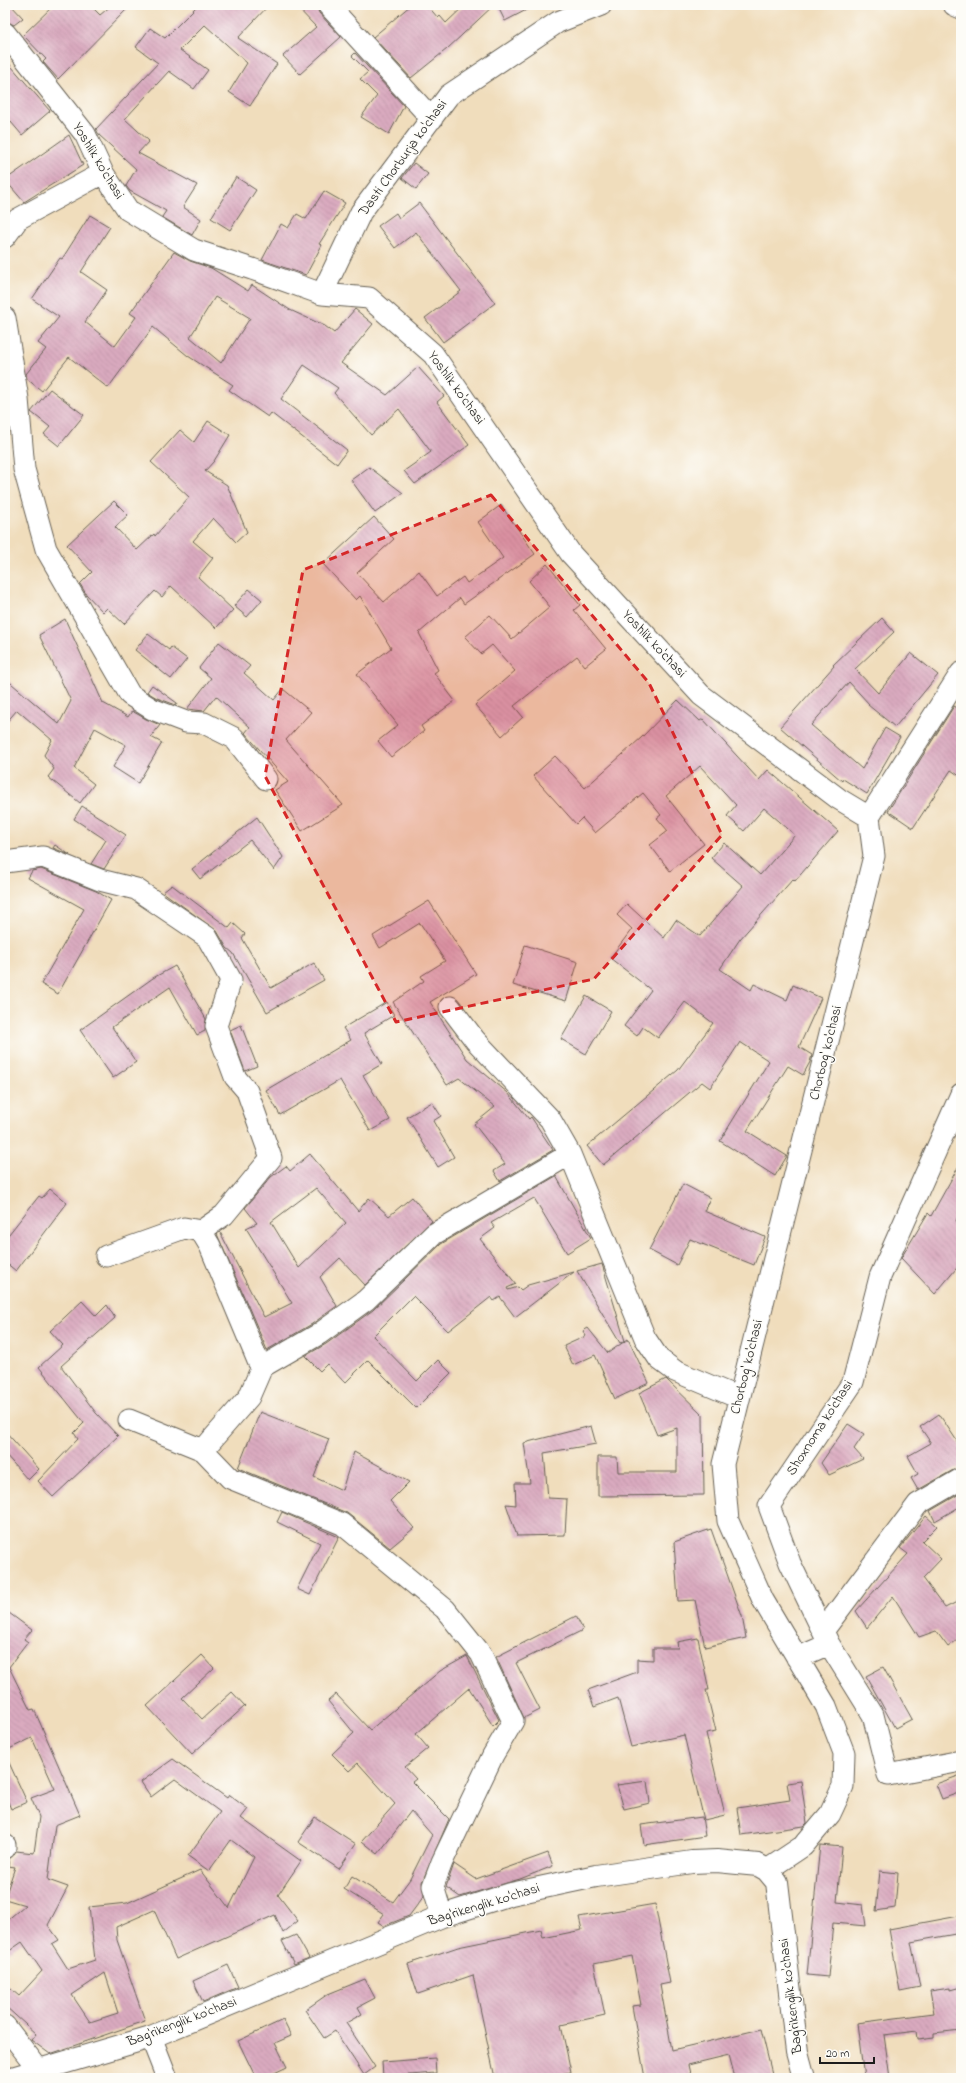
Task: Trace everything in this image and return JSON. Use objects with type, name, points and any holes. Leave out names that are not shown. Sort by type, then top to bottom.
[{"type":"main road","name":"Bag'rikenglik ko'chasi","points":[[12,2078],[151,2036],[442,1916],[511,1894],[603,1875],[692,1862],[717,1861],[747,1863],[767,1870],[777,1882],[797,2052],[804,2078]]},
{"type":"street","points":[[328,5],[432,119]]},
{"type":"street","name":"Dasti Chorburja ko'chasi","points":[[322,294],[362,212],[449,95],[558,22],[601,5]]},
{"type":"street","points":[[954,5],[961,8]]},
{"type":"street","name":"Yoshlik ko'chasi","points":[[5,33],[85,134],[102,173],[128,210],[194,250],[322,294],[369,298],[433,354],[571,554],[701,695],[839,800],[869,817]]},
{"type":"street","points":[[5,236],[18,219],[102,173]]},
{"type":"street","points":[[5,318],[9,369],[24,469],[46,549],[130,695],[152,710],[186,722],[204,723],[234,738],[266,779]]},
{"type":"street","points":[[869,817],[961,672]]},
{"type":"street","name":"Chorbog' ko'chasi","points":[[767,1870],[803,1846],[830,1814],[843,1786],[844,1753],[826,1706],[763,1600],[728,1521],[723,1464],[738,1398],[874,856],[869,817]]},
{"type":"street","points":[[5,862],[43,856],[100,880],[136,889],[207,937],[231,980],[216,1026],[235,1077],[247,1091],[271,1158],[224,1215],[201,1231],[184,1228],[106,1256]]},
{"type":"street","points":[[450,1007],[475,1040],[550,1119],[570,1154],[645,1338],[659,1359],[675,1372],[738,1398]]},
{"type":"street","name":"Shoxnoma ko'chasi","points":[[826,1637],[790,1563],[768,1506],[853,1382],[880,1277],[961,1094]]},
{"type":"street","points":[[203,1450],[249,1397],[262,1367],[319,1334],[366,1300],[434,1234],[570,1154]]},
{"type":"street","points":[[201,1231],[210,1246],[258,1361],[262,1367]]},
{"type":"street","points":[[128,1420],[203,1450],[230,1478],[342,1524],[445,1609],[481,1654],[513,1721],[493,1755],[442,1862],[433,1886],[442,1916]]},
{"type":"street","points":[[797,1658],[826,1637],[918,1504],[961,1479]]},
{"type":"street","points":[[826,1637],[873,1715],[888,1775],[961,1761]]},
{"type":"street","points":[[5,2026],[39,2070]]},
{"type":"street","points":[[151,2036],[167,2078]]},
{"type":"highlighted area","points":[[491,495],[649,683],[722,835],[594,979],[396,1022],[265,776],[303,570]]},
{"type":"building","points":[[5,5],[11,5],[23,18],[14,25],[5,21]]},
{"type":"building","points":[[54,5],[90,5],[100,15],[112,5],[131,5],[58,79],[43,62],[46,59],[23,35]]},
{"type":"building","points":[[198,5],[269,5],[238,38],[277,64],[250,106],[229,92],[247,63],[205,25],[180,50],[208,70],[194,89],[169,71],[125,119],[149,141],[138,153],[197,185],[183,207],[201,219],[192,235],[162,217],[166,211],[130,191],[126,186],[136,169],[99,135],[96,129],[158,63],[136,47],[150,28],[165,38]]},
{"type":"building","points":[[295,5],[316,5],[319,13],[341,37],[300,74],[283,56],[316,27]]},
{"type":"building","points":[[411,5],[427,5],[438,18],[440,16],[446,23],[465,5],[494,5],[447,49],[411,78],[373,37]]},
{"type":"building","points":[[497,5],[536,5],[505,21]]},
{"type":"building","points":[[355,53],[404,106],[389,134],[361,117],[377,96],[360,79],[368,72],[352,56]]},
{"type":"building","points":[[5,59],[50,111],[22,135],[5,115]]},
{"type":"building","points":[[69,135],[83,165],[24,202],[5,180]]},
{"type":"building","points":[[414,163],[428,174],[416,189],[402,178]]},
{"type":"building","points":[[236,177],[256,190],[230,230],[211,218]]},
{"type":"building","points":[[324,191],[345,203],[319,244],[322,245],[306,275],[262,260],[281,224],[288,228],[297,214],[306,219]]},
{"type":"building","points":[[419,203],[495,303],[443,342],[425,318],[461,291],[416,232],[395,248],[378,226],[396,213],[399,218]]},
{"type":"building","points":[[90,215],[110,227],[81,272],[107,290],[85,322],[115,346],[136,317],[130,313],[174,252],[190,261],[211,268],[248,291],[252,285],[290,310],[325,326],[334,333],[355,309],[373,324],[341,363],[387,395],[418,367],[444,396],[437,402],[469,445],[415,484],[404,471],[431,452],[399,409],[371,435],[334,393],[338,388],[304,365],[281,399],[347,450],[337,464],[271,413],[268,417],[229,390],[233,385],[188,356],[153,327],[108,388],[69,357],[42,391],[27,379],[26,374],[46,349],[38,343],[59,317],[32,299],[60,258],[62,259]],"holes":[[[215,297],[250,318],[221,363],[190,337]]]},
{"type":"building","points":[[50,389],[84,415],[59,446],[44,434],[50,427],[31,412]]},
{"type":"building","points":[[208,421],[230,435],[214,461],[205,471],[227,485],[247,532],[236,542],[213,518],[193,541],[213,558],[198,577],[233,610],[216,628],[171,586],[162,597],[155,591],[124,624],[107,608],[103,612],[86,594],[80,584],[92,572],[67,545],[114,501],[128,515],[115,527],[137,550],[154,534],[155,536],[189,497],[151,462],[180,430],[194,442]]},
{"type":"building","points":[[369,467],[403,493],[375,513],[351,480]]},
{"type":"building","points":[[501,505],[535,554],[464,604],[460,598],[419,633],[438,670],[434,673],[455,701],[421,726],[424,731],[391,757],[378,741],[398,725],[357,674],[391,648],[360,596],[356,600],[323,564],[374,517],[394,539],[357,573],[384,602],[419,571],[437,596],[463,577],[467,583],[503,558],[478,522]]},
{"type":"building","points":[[547,564],[580,605],[574,610],[606,649],[585,666],[577,656],[514,706],[523,717],[502,736],[475,705],[515,671],[492,645],[481,654],[465,637],[490,615],[512,639],[550,607],[529,581]]},
{"type":"building","points":[[249,589],[262,600],[247,617],[234,606]]},
{"type":"building","points":[[882,618],[894,632],[855,669],[878,693],[911,653],[938,675],[895,727],[868,705],[869,704],[849,682],[811,725],[862,769],[885,728],[900,737],[867,794],[843,779],[842,781],[780,727],[834,666],[833,665]]},
{"type":"building","points":[[65,619],[103,703],[128,717],[132,711],[160,725],[151,737],[162,743],[138,783],[113,767],[126,745],[95,728],[74,768],[94,784],[80,803],[48,777],[54,769],[44,755],[52,740],[17,710],[5,724],[5,678],[59,724],[71,701],[39,635]]},
{"type":"building","points":[[148,634],[169,650],[171,647],[187,659],[171,679],[135,650]]},
{"type":"building","points":[[219,642],[250,666],[244,673],[274,700],[283,689],[311,712],[286,740],[343,805],[302,831],[275,790],[288,782],[245,733],[250,727],[216,696],[204,711],[187,709],[211,678],[199,668]]},
{"type":"building","points":[[152,685],[177,703],[176,705],[157,698],[147,692]]},
{"type":"building","points":[[678,700],[700,721],[703,719],[759,780],[768,770],[838,831],[795,881],[793,879],[740,939],[720,969],[751,990],[754,984],[787,1000],[793,985],[821,998],[799,1047],[812,1055],[803,1075],[788,1066],[747,1131],[787,1156],[775,1176],[720,1141],[769,1061],[740,1042],[710,1088],[702,1082],[603,1165],[587,1146],[678,1070],[713,1023],[685,1002],[658,1038],[643,1027],[637,1036],[624,1026],[651,990],[610,958],[632,929],[617,915],[627,904],[664,938],[676,920],[700,936],[743,886],[711,858],[724,843],[760,875],[795,835],[764,808],[744,831],[727,816],[736,805],[700,766],[666,796],[704,844],[670,871],[650,845],[668,831],[657,818],[661,815],[643,793],[595,833],[582,818],[576,824],[533,776],[555,756],[585,788],[641,738]]},
{"type":"building","points":[[954,706],[961,710],[961,777],[951,770],[913,828],[888,811]]},
{"type":"building","points":[[82,806],[126,835],[104,869],[91,864],[106,840],[74,819]]},
{"type":"building","points":[[257,817],[283,857],[274,870],[250,840],[200,879],[192,869]]},
{"type":"building","points":[[55,845],[70,855],[53,848]]},
{"type":"building","points":[[41,869],[96,891],[111,900],[58,994],[41,984],[84,909],[28,878],[32,871]]},
{"type":"building","points":[[172,885],[229,928],[233,923],[245,934],[242,938],[271,988],[314,963],[324,980],[267,1012],[233,953],[227,948],[217,931],[163,892]]},
{"type":"building","points":[[429,901],[476,974],[430,1002],[467,1059],[508,1093],[529,1119],[531,1117],[553,1150],[500,1181],[494,1171],[505,1164],[474,1124],[495,1107],[459,1078],[447,1085],[393,1002],[424,981],[421,976],[445,961],[420,923],[380,948],[373,936]]},
{"type":"building","points":[[525,945],[578,962],[566,1001],[513,985]]},
{"type":"building","points":[[175,966],[206,1019],[205,1031],[197,1035],[170,987],[112,1027],[136,1062],[113,1078],[80,1030],[153,978]]},
{"type":"building","points":[[586,996],[611,1011],[586,1054],[561,1039]]},
{"type":"building","points":[[387,1002],[394,1015],[364,1033],[382,1064],[363,1075],[390,1120],[370,1131],[340,1080],[280,1115],[266,1090],[351,1040],[343,1028]]},
{"type":"building","points":[[241,1025],[257,1066],[245,1071],[230,1030]]},
{"type":"building","points":[[432,1102],[441,1116],[433,1121],[454,1157],[438,1167],[407,1117]]},
{"type":"building","points":[[310,1154],[358,1211],[369,1198],[389,1216],[412,1197],[432,1221],[365,1285],[340,1258],[320,1277],[337,1306],[312,1324],[267,1350],[217,1234],[220,1232],[264,1317],[292,1303],[246,1228],[257,1223],[245,1208],[271,1177],[286,1166],[290,1171]],"holes":[[[316,1188],[346,1223],[299,1268],[271,1222]]]},
{"type":"building","points":[[961,1162],[961,1210],[956,1221],[961,1226],[961,1263],[935,1294],[901,1258],[928,1213],[931,1216]]},
{"type":"building","points":[[556,1176],[591,1238],[567,1253],[534,1198],[491,1223],[495,1228],[480,1239],[516,1284],[507,1288],[508,1290],[518,1287],[521,1290],[528,1285],[574,1272],[515,1317],[500,1297],[494,1301],[491,1297],[448,1331],[413,1296],[373,1336],[417,1381],[438,1360],[451,1373],[416,1408],[368,1360],[345,1383],[327,1364],[320,1371],[305,1356],[326,1344],[373,1310],[441,1244]]},
{"type":"building","points":[[683,1184],[710,1198],[704,1211],[765,1237],[754,1265],[690,1239],[677,1265],[649,1250]]},
{"type":"building","points":[[50,1189],[67,1203],[16,1271],[5,1262],[5,1239],[39,1196],[42,1198]]},
{"type":"building","points":[[602,1264],[625,1341],[620,1343],[577,1271]]},
{"type":"building","points":[[82,1301],[96,1316],[107,1305],[115,1318],[61,1366],[96,1413],[118,1436],[53,1497],[38,1481],[78,1439],[74,1433],[84,1423],[39,1367],[63,1345],[50,1331]]},
{"type":"building","points":[[588,1328],[608,1353],[628,1339],[649,1383],[615,1399],[595,1355],[573,1365],[564,1346],[586,1336],[583,1331]]},
{"type":"building","points":[[666,1379],[703,1415],[704,1495],[598,1496],[598,1457],[617,1457],[618,1472],[677,1472],[677,1428],[657,1435],[639,1393]]},
{"type":"building","points":[[260,1412],[329,1439],[314,1477],[342,1490],[354,1452],[409,1482],[390,1501],[414,1528],[390,1548],[347,1513],[238,1468]]},
{"type":"building","points":[[939,1414],[961,1447],[961,1467],[918,1490],[911,1478],[918,1474],[908,1456],[931,1443],[920,1427]]},
{"type":"building","points":[[848,1424],[864,1434],[854,1449],[863,1459],[829,1475],[821,1463]]},
{"type":"building","points":[[591,1426],[596,1444],[544,1453],[548,1498],[567,1499],[565,1535],[517,1536],[506,1504],[516,1505],[515,1483],[530,1483],[524,1443]]},
{"type":"building","points":[[5,1431],[39,1469],[28,1480],[5,1454]]},
{"type":"building","points":[[961,1493],[961,1506],[935,1521],[930,1511]]},
{"type":"building","points":[[282,1512],[339,1537],[310,1595],[297,1589],[320,1543],[277,1522]]},
{"type":"building","points":[[926,1516],[937,1526],[922,1541],[941,1559],[923,1578],[945,1608],[961,1600],[961,1637],[948,1647],[936,1631],[919,1637],[893,1596],[867,1628],[856,1611],[908,1554],[900,1548]]},
{"type":"building","points":[[711,1529],[742,1616],[746,1638],[705,1647],[695,1600],[678,1601],[674,1542]]},
{"type":"building","points":[[5,1610],[32,1630],[24,1639],[28,1642],[9,1667],[30,1710],[34,1709],[80,1815],[55,1825],[48,1880],[68,1887],[48,1925],[59,1940],[52,1944],[68,1969],[95,1960],[89,1907],[127,1903],[200,1870],[229,1908],[254,1857],[231,1840],[209,1871],[188,1856],[220,1812],[175,1779],[151,1797],[141,1782],[173,1759],[227,1798],[229,1795],[248,1809],[241,1818],[301,1861],[278,1895],[298,1921],[283,1933],[275,1915],[176,1959],[154,1910],[116,1927],[117,1940],[145,2021],[50,2054],[31,2040],[36,2034],[5,2006],[5,1984],[19,1996],[42,1971],[22,1942],[5,1954],[5,1922],[25,1905],[5,1899],[5,1897],[15,1867],[8,1866],[9,1859],[16,1851],[34,1853],[39,1817],[31,1798],[55,1789],[32,1738],[5,1751]],"holes":[[[105,1973],[118,2013],[90,2022],[72,1995]]]},
{"type":"building","points":[[576,1616],[583,1630],[516,1663],[540,1710],[524,1718],[496,1657]]},
{"type":"building","points":[[698,1638],[709,1690],[706,1690],[716,1731],[706,1733],[725,1815],[704,1820],[684,1735],[631,1747],[618,1698],[594,1707],[588,1690],[637,1672],[637,1659],[653,1660],[653,1648],[678,1648],[677,1642]]},
{"type":"building","points":[[202,1655],[214,1668],[182,1698],[202,1719],[232,1692],[245,1706],[192,1754],[147,1706]]},
{"type":"building","points":[[467,1656],[499,1720],[493,1726],[469,1688],[416,1734],[428,1748],[405,1767],[416,1779],[412,1782],[449,1819],[422,1882],[424,1896],[409,1916],[384,1926],[378,1922],[384,1914],[344,1889],[352,1876],[393,1902],[410,1879],[432,1835],[411,1811],[378,1854],[362,1841],[395,1804],[358,1763],[349,1771],[332,1754],[354,1733],[328,1701],[336,1694],[370,1730],[440,1671]]},
{"type":"building","points":[[883,1667],[912,1719],[895,1728],[866,1676]]},
{"type":"building","points":[[5,1754],[27,1802],[11,1809],[5,1795]]},
{"type":"building","points":[[961,1775],[961,1792],[942,1799],[936,1784]]},
{"type":"building","points":[[647,1781],[650,1803],[624,1809],[617,1785]]},
{"type":"building","points":[[801,1781],[807,1823],[804,1826],[741,1835],[737,1808],[790,1800],[787,1783]]},
{"type":"building","points":[[315,1817],[356,1844],[339,1869],[298,1842]]},
{"type":"building","points":[[702,1817],[705,1836],[644,1845],[641,1825]]},
{"type":"building","points":[[820,1845],[842,1847],[837,1902],[863,1905],[866,1926],[833,1923],[828,1977],[807,1975]]},
{"type":"building","points":[[548,1853],[553,1866],[520,1879],[460,1897],[446,1887],[454,1864],[476,1879]]},
{"type":"building","points":[[880,1871],[898,1873],[895,1908],[876,1911]]},
{"type":"building","points":[[655,1904],[670,1983],[660,1985],[672,2050],[761,2029],[773,2078],[735,2078],[729,2055],[688,2065],[691,2078],[645,2078],[632,2006],[641,2005],[632,1956],[594,1964],[605,2015],[561,2025],[571,2072],[541,2078],[495,2078],[473,1975],[418,1994],[408,1964],[458,1947],[541,1930],[543,1938],[582,1930],[579,1917]]},
{"type":"building","points":[[959,1916],[961,1933],[911,1942],[920,1987],[900,1991],[889,1929]]},
{"type":"building","points":[[296,1935],[309,1958],[294,1964],[282,1941]]},
{"type":"building","points":[[228,1965],[238,1987],[203,2002],[193,1981]]},
{"type":"building","points":[[365,1979],[375,1998],[358,2007],[362,2014],[346,2023],[375,2067],[364,2075],[335,2031],[324,2038],[305,2010],[328,1994]]},
{"type":"building","points":[[961,1987],[961,2030],[934,2033],[934,2037],[918,2039],[917,2031],[884,2035],[890,2078],[864,2078],[857,2023],[934,2013],[930,1991],[950,1988],[950,1990]]},
{"type":"building","points":[[283,2020],[291,2036],[275,2043],[287,2067],[264,2078],[256,2078],[238,2041]]},
{"type":"building","points":[[435,2058],[436,2073],[383,2077],[382,2062]]}]
